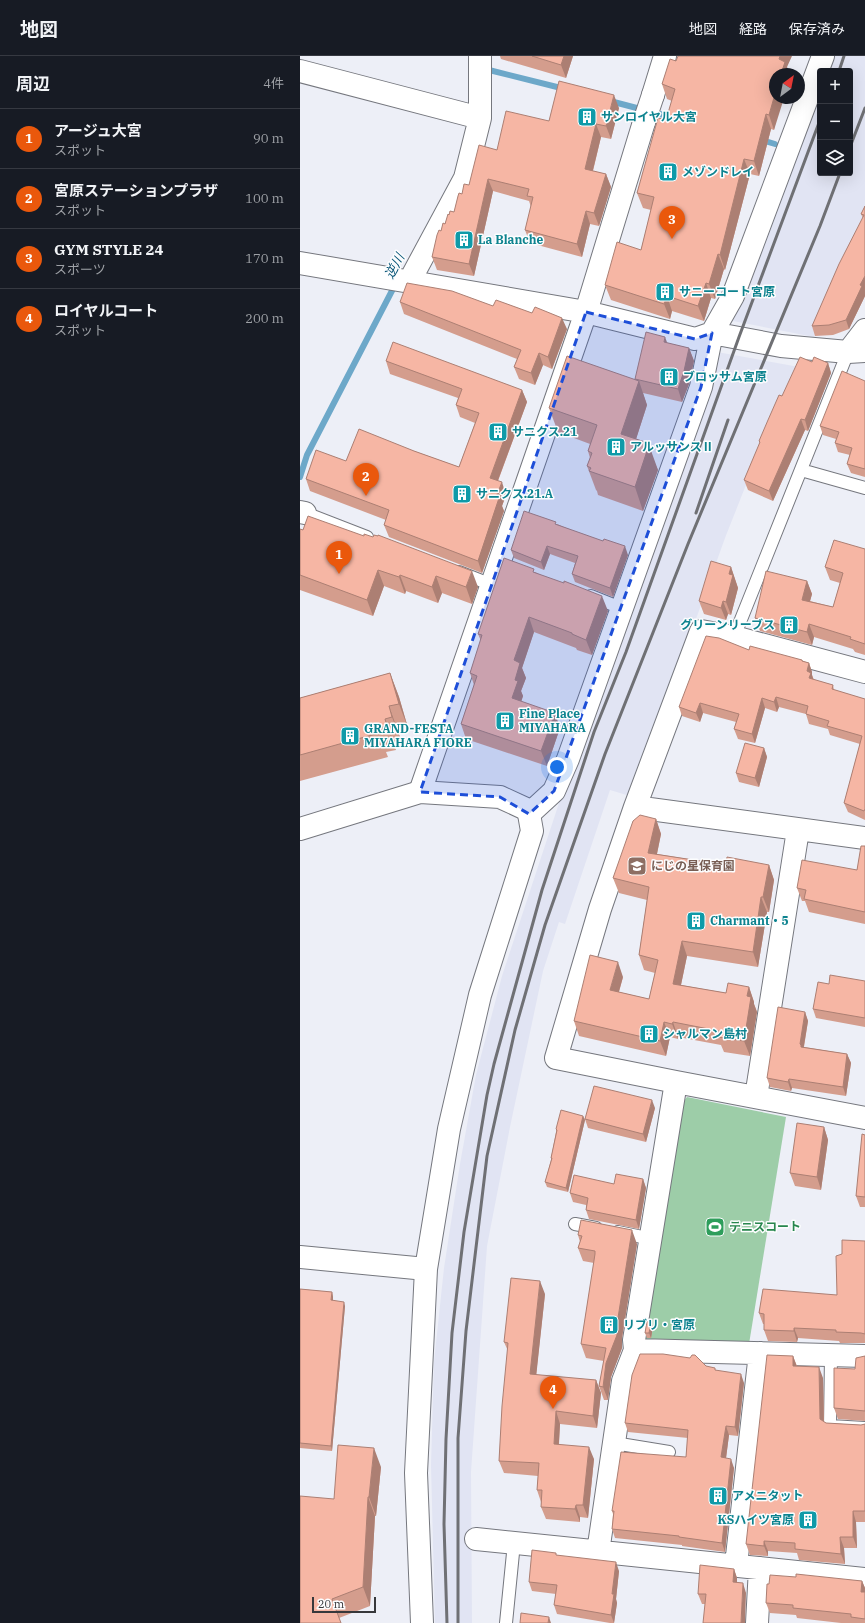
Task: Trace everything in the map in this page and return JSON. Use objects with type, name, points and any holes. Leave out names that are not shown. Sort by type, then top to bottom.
[{"type":"street","points":[[420,792],[492,585],[504,563],[586,312],[665,56]]},
{"type":"street","points":[[529,814],[554,791],[559,781],[600,671],[621,608],[701,387],[712,333],[733,296],[823,56]]},
{"type":"street","points":[[402,280],[465,178],[479,118],[480,65]]},
{"type":"street","points":[[300,71],[479,118]]},
{"type":"street","points":[[300,263],[586,312],[695,339],[712,333],[781,346],[857,351],[865,330]]},
{"type":"street","points":[[865,672],[734,637],[701,631],[635,807],[600,909],[556,1058],[865,1118]]},
{"type":"street","points":[[300,829],[420,792],[500,797],[526,809],[529,814],[532,831],[480,995],[448,1129],[426,1269],[416,1473],[422,1623]]},
{"type":"street","points":[[635,807],[865,838]]},
{"type":"street","points":[[756,1097],[798,830]]},
{"type":"street","points":[[598,1552],[623,1381],[635,1350],[634,1340],[652,1239],[676,1082]]},
{"type":"street","points":[[300,1257],[426,1269]]},
{"type":"street","points":[[635,1350],[865,1356]]},
{"type":"street","points":[[736,1565],[760,1353]]},
{"type":"street","points":[[476,1540],[865,1579]]},
{"type":"street","points":[[757,1623],[760,1568]]},
{"type":"lane","points":[[734,637],[801,470],[857,351]]},
{"type":"lane","points":[[801,470],[865,488]]},
{"type":"lane","points":[[302,513],[377,541]]},
{"type":"lane","points":[[449,568],[492,585]]},
{"type":"lane","points":[[578,592],[621,608]]},
{"type":"lane","points":[[575,1224],[652,1239]]},
{"type":"lane","points":[[831,1355],[830,1426],[865,1428]]},
{"type":"lane","points":[[614,1443],[669,1452]]},
{"type":"lane","points":[[506,1623],[514,1543]]},
{"type":"highlighted area","points":[[586,312],[695,339],[712,333],[701,387],[554,791],[529,814],[500,797],[420,792]]},
{"type":"shaded area","points":[[833,56],[865,56],[865,214],[814,337],[733,321],[764,244],[817,98],[817,176],[853,176],[853,68],[828,68]]},
{"type":"shaded area","points":[[717,352],[799,367],[757,457],[725,538],[696,619],[693,634],[633,797],[610,790],[565,924],[559,922],[543,971],[510,1127],[487,1246],[471,1472],[472,1623],[435,1623],[431,1465],[434,1362],[444,1268],[460,1164],[476,1075],[502,976],[560,800],[707,395],[717,365]]},
{"type":"green space","name":"テニスコート","points":[[687,1097],[786,1117],[749,1344],[647,1342],[643,1337],[683,1102]]},
{"type":"building","points":[[532,56],[564,56],[561,65]]},
{"type":"building","points":[[678,56],[780,56],[779,59],[785,62],[783,68],[769,68],[769,104],[772,104],[769,115],[766,114],[754,161],[744,159],[720,255],[718,254],[709,284],[706,283],[698,306],[667,296],[664,304],[605,285],[617,242],[641,250],[654,197],[637,193],[658,118],[666,120],[675,89],[662,84],[670,59],[676,61]]},
{"type":"building","points":[[559,81],[614,95],[606,126],[596,124],[585,169],[606,174],[594,213],[586,211],[577,244],[525,230],[533,197],[527,196],[529,189],[488,179],[469,264],[432,257],[439,230],[441,231],[443,223],[445,224],[450,211],[454,212],[459,193],[462,194],[464,184],[469,185],[479,145],[497,150],[506,111],[549,121]]},
{"type":"building","points":[[865,206],[865,276],[860,285],[862,286],[846,320],[829,325],[812,326],[839,264],[864,215],[861,214]]},
{"type":"building","points":[[407,283],[452,291],[493,306],[496,300],[532,313],[535,307],[562,318],[548,357],[539,353],[531,373],[514,367],[521,350],[400,302]]},
{"type":"building","points":[[646,332],[665,337],[664,342],[689,348],[678,389],[635,379]]},
{"type":"building","points":[[393,342],[522,390],[490,478],[502,482],[496,497],[499,498],[478,561],[384,525],[389,510],[306,479],[316,450],[346,461],[359,429],[459,467],[479,413],[456,405],[462,389],[386,361]]},
{"type":"building","points":[[567,356],[639,381],[621,434],[645,442],[645,444],[649,445],[635,487],[589,471],[591,468],[587,466],[592,453],[588,451],[597,425],[549,408]]},
{"type":"building","points":[[800,357],[812,362],[814,357],[828,363],[805,420],[801,419],[769,491],[744,480],[779,395],[782,396]]},
{"type":"building","points":[[842,371],[865,381],[865,469],[847,464],[852,448],[835,443],[839,432],[820,426]]},
{"type":"building","points":[[524,511],[603,541],[604,539],[625,546],[610,588],[572,574],[578,556],[547,546],[541,562],[511,550]]},
{"type":"building","points":[[308,516],[364,536],[364,534],[373,537],[374,535],[378,535],[472,571],[466,587],[436,576],[432,587],[400,575],[399,577],[378,570],[367,600],[300,575],[300,529],[303,530]]},
{"type":"building","points":[[834,540],[865,549],[865,644],[850,639],[851,637],[809,624],[807,632],[755,618],[766,571],[807,581],[802,600],[833,607],[843,573],[825,567]]},
{"type":"building","points":[[504,558],[534,569],[533,572],[564,583],[564,581],[602,596],[586,640],[572,633],[529,617],[514,660],[520,663],[515,680],[518,681],[512,698],[555,713],[541,751],[461,724],[477,676],[470,673],[482,635],[478,634]]},
{"type":"building","points":[[711,561],[731,567],[729,574],[733,575],[726,602],[723,601],[721,608],[699,601]]},
{"type":"building","points":[[706,636],[719,638],[749,650],[750,646],[802,660],[809,663],[807,671],[811,673],[809,678],[833,685],[832,689],[865,699],[864,811],[844,803],[862,736],[827,726],[829,721],[806,714],[808,706],[776,697],[774,702],[762,698],[752,734],[734,729],[739,714],[700,703],[696,713],[679,707]]},
{"type":"building","points":[[390,673],[399,704],[389,706],[392,717],[385,719],[387,726],[378,728],[379,733],[300,755],[300,698]]},
{"type":"building","points":[[745,743],[764,748],[755,778],[736,773]]},
{"type":"building","points":[[640,815],[656,819],[648,853],[726,865],[727,857],[769,865],[763,897],[761,897],[753,952],[682,941],[673,984],[726,993],[728,983],[749,987],[747,996],[751,997],[744,1041],[718,1037],[719,1031],[673,1022],[672,1024],[664,1022],[660,1041],[574,1021],[590,955],[618,962],[610,990],[649,999],[658,960],[639,955],[649,887],[613,878],[633,821]]},
{"type":"building","points":[[861,846],[865,846],[865,912],[804,899],[806,890],[797,888],[802,860],[857,870]]},
{"type":"building","points":[[830,975],[865,981],[865,1018],[813,1009],[818,982],[829,984]]},
{"type":"building","points":[[778,1007],[805,1012],[800,1044],[801,1047],[847,1054],[843,1087],[789,1079],[788,1082],[767,1078]]},
{"type":"building","points":[[594,1086],[652,1100],[643,1134],[585,1119]]},
{"type":"building","points":[[561,1110],[583,1116],[566,1188],[545,1182],[552,1158],[556,1129]]},
{"type":"building","points":[[797,1123],[824,1127],[817,1177],[790,1173]]},
{"type":"building","points":[[862,1134],[865,1135],[865,1197],[856,1196]]},
{"type":"building","points":[[616,1174],[643,1179],[636,1220],[586,1210],[588,1198],[570,1193],[574,1175],[614,1184]]},
{"type":"building","points":[[581,1220],[632,1230],[617,1324],[617,1335],[606,1363],[603,1387],[599,1386],[606,1348],[581,1344],[595,1251],[578,1248],[582,1236],[578,1235]]},
{"type":"building","points":[[842,1240],[865,1241],[865,1334],[836,1332],[836,1330],[794,1328],[794,1331],[764,1330],[764,1314],[759,1313],[763,1289],[837,1295],[836,1256],[842,1254]]},
{"type":"building","points":[[511,1278],[540,1281],[530,1374],[596,1380],[593,1416],[556,1411],[554,1444],[589,1447],[583,1505],[576,1505],[575,1509],[541,1507],[542,1490],[537,1490],[539,1463],[499,1461],[508,1343],[504,1342]]},
{"type":"building","points":[[300,1289],[332,1292],[331,1300],[344,1302],[331,1446],[300,1443]]},
{"type":"building","points":[[647,1321],[651,1322],[649,1333],[645,1333]]},
{"type":"building","points":[[640,1354],[663,1354],[690,1358],[692,1355],[695,1355],[706,1366],[715,1368],[715,1370],[741,1374],[735,1427],[726,1426],[721,1457],[731,1459],[722,1543],[679,1536],[612,1529],[614,1511],[612,1511],[621,1452],[686,1457],[688,1430],[625,1423],[632,1375]]},
{"type":"building","points":[[767,1355],[793,1356],[793,1366],[819,1367],[820,1419],[826,1423],[865,1424],[865,1511],[853,1511],[853,1537],[840,1537],[841,1554],[795,1549],[795,1543],[764,1541],[764,1546],[746,1544]]},
{"type":"building","points":[[865,1356],[865,1411],[834,1408],[834,1368],[855,1369],[856,1358]]},
{"type":"building","points":[[338,1445],[374,1448],[368,1497],[363,1587],[332,1599],[341,1623],[300,1623],[300,1496],[334,1499]]},
{"type":"building","points":[[532,1550],[556,1553],[556,1555],[616,1562],[611,1615],[554,1605],[557,1585],[529,1582]]},
{"type":"building","points":[[700,1565],[734,1569],[733,1582],[743,1583],[741,1623],[703,1623],[706,1594],[698,1594]]},
{"type":"building","points":[[796,1574],[862,1581],[861,1592],[865,1592],[865,1619],[851,1617],[851,1614],[793,1608],[793,1605],[766,1603],[767,1584],[769,1584],[770,1575],[796,1577]]},
{"type":"building","points":[[521,1613],[549,1617],[548,1623],[520,1623]]},
{"type":"waterway","points":[[485,69],[565,89]]},
{"type":"waterway","points":[[610,101],[675,118]]},
{"type":"waterway","points":[[762,140],[775,144]]},
{"type":"waterway","name":"逆川","points":[[300,477],[307,455],[396,283]]},
{"type":"railway","points":[[840,68],[844,56]]},
{"type":"railway","points":[[853,140],[865,108]]},
{"type":"railway","points":[[447,1623],[444,1524],[446,1439],[452,1333],[464,1232],[487,1095],[494,1064],[542,890],[594,732],[626,652],[739,337],[817,128]]},
{"type":"railway","points":[[458,1623],[458,1438],[466,1331],[487,1156],[515,1030],[545,925],[605,754],[688,544],[820,226],[839,176]]},
{"type":"railway","points":[[696,513],[728,420]]},
{"type":"place","name":"サンロイヤル大宮","points":[[587,117]]},
{"type":"place","name":"メゾンドレイ","points":[[668,172]]},
{"type":"place","name":"GYM STYLE 24","points":[[672,239]]},
{"type":"place","name":"La Blanche","points":[[464,240]]},
{"type":"place","name":"サニーコート宮原","points":[[665,292]]},
{"type":"place","name":"ブロッサム宮原","points":[[669,377]]},
{"type":"place","name":"サニクス.21","points":[[498,432]]},
{"type":"place","name":"アルッサンスⅡ","points":[[616,447]]},
{"type":"place","name":"サニクス.21.A","points":[[462,494]]},
{"type":"place","name":"宮原ステーションプラザ","points":[[366,496]]},
{"type":"place","name":"アージュ大宮","points":[[339,574]]},
{"type":"place","name":"グリーンリーブス","points":[[789,625]]},
{"type":"place","name":"Fine Place MIYAHARA","points":[[505,721]]},
{"type":"place","name":"GRAND-FESTA MIYAHARA FIORE","points":[[350,736]]},
{"type":"place","name":"にじの星保育園","points":[[637,866]]},
{"type":"place","name":"Charmant・5","points":[[696,921]]},
{"type":"place","name":"シャルマン島村","points":[[649,1034]]},
{"type":"place","name":"テニスコート","points":[[715,1227]]},
{"type":"place","name":"リブリ・宮原","points":[[609,1325]]},
{"type":"place","name":"ロイヤルコート","points":[[553,1409]]},
{"type":"place","name":"アメニタット","points":[[718,1496]]},
{"type":"place","name":"KSハイツ宮原","points":[[808,1520]]}]
